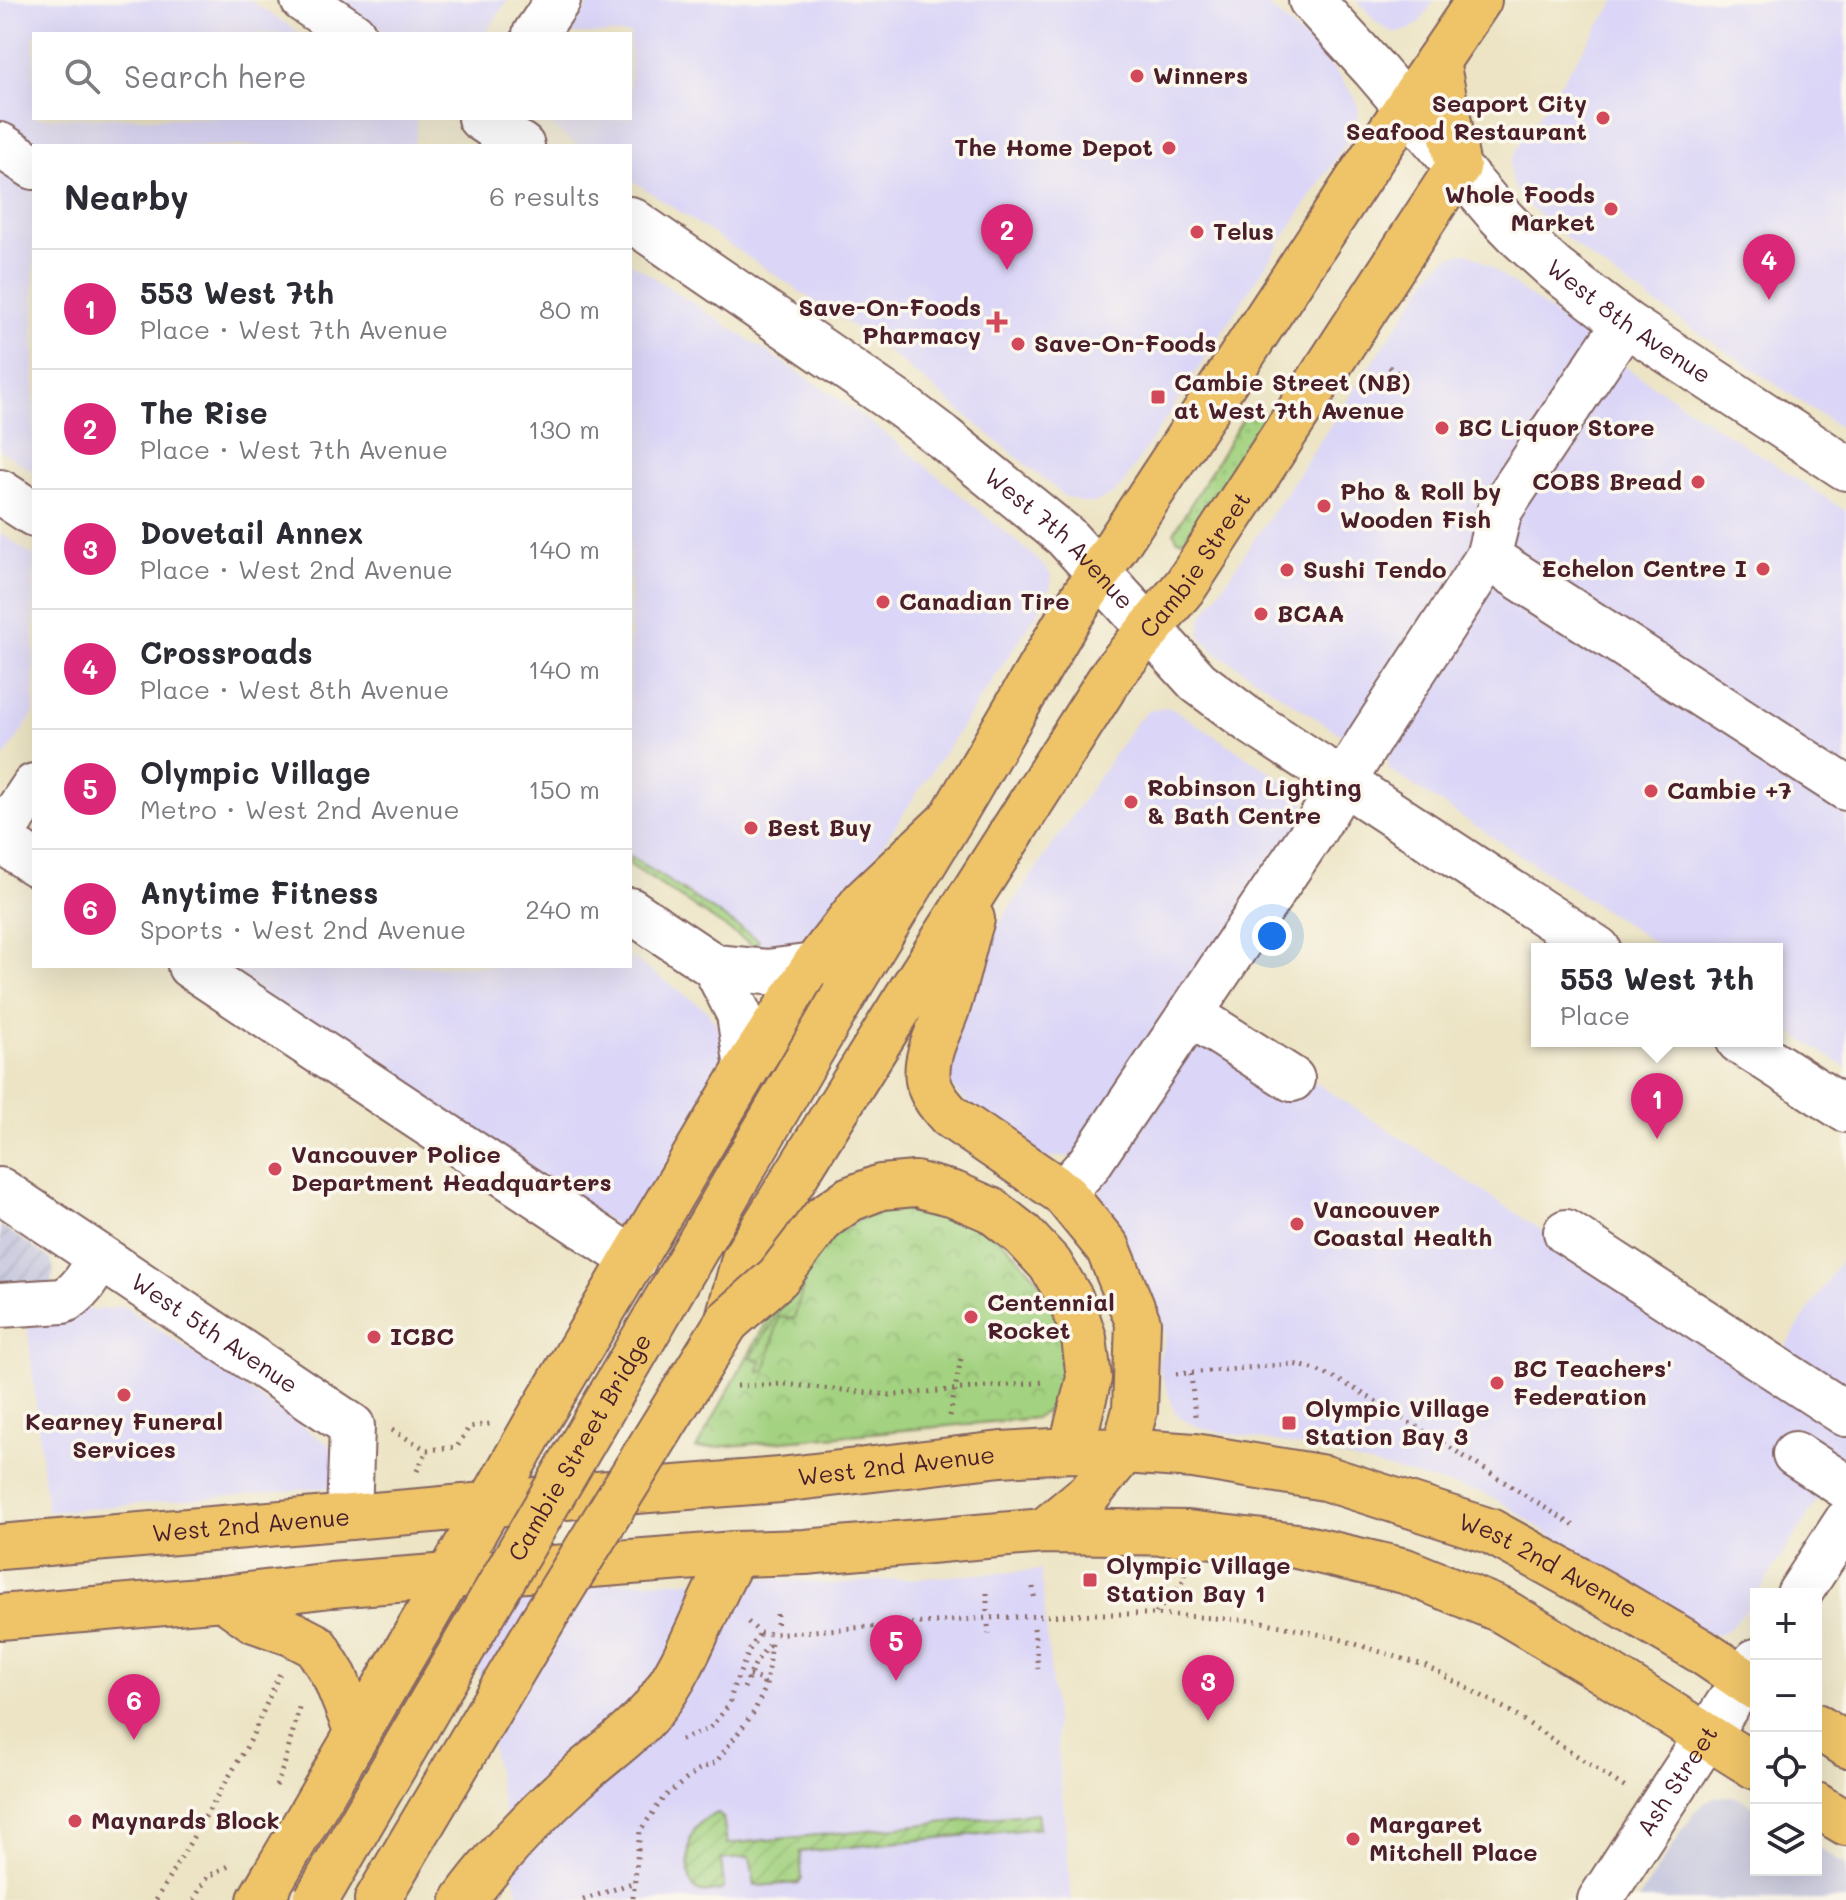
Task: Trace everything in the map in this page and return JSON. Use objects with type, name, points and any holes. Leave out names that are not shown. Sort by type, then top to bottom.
[{"type":"main road","points":[[260,1900],[540,1416],[747,1068],[829,981],[951,819],[1067,621],[1479,0]]},
{"type":"main road","points":[[1437,62],[1458,167]]},
{"type":"main road","name":"Cambie Street","points":[[727,1322],[744,1259],[874,1051],[1114,672],[1186,585],[1458,167]]},
{"type":"main road","points":[[988,871],[961,952],[949,1003],[928,1058],[928,1080],[936,1100],[950,1116],[1063,1193],[1108,1248],[1138,1322],[1135,1410],[1124,1451],[1090,1493],[1044,1531]]},
{"type":"main road","name":"Cambie Street Bridge","points":[[316,1900],[829,981]]},
{"type":"main road","points":[[377,1900],[534,1635],[727,1322],[778,1277],[823,1218],[850,1199],[881,1187],[915,1184],[954,1194],[991,1210],[1023,1235],[1050,1264],[1071,1299],[1084,1338],[1089,1378],[1071,1450]]},
{"type":"main road","name":"West 2nd Avenue","points":[[0,1547],[780,1480],[1001,1454],[1071,1450],[1194,1456],[1325,1478],[1490,1531],[1701,1651],[1750,1675]]},
{"type":"main road","points":[[0,1617],[223,1598],[331,1585],[735,1554],[805,1552],[1044,1531],[1188,1533],[1297,1546],[1405,1571],[1501,1610],[1750,1763]]},
{"type":"main road","points":[[464,1900],[507,1848],[574,1780],[651,1711],[674,1678],[735,1554]]},
{"type":"main road","points":[[223,1598],[254,1620],[316,1646],[335,1677],[351,1744]]},
{"type":"main road","points":[[1822,1730],[1846,1745]]},
{"type":"main road","points":[[1822,1809],[1846,1823]]},
{"type":"street","points":[[303,0],[350,32]]},
{"type":"street","points":[[536,32],[558,0]]},
{"type":"street","name":"West 8th Avenue","points":[[1311,0],[1522,239],[1555,269],[1625,323],[1846,468]]},
{"type":"street","points":[[462,144],[479,120]]},
{"type":"street","points":[[483,120],[519,144]]},
{"type":"street","points":[[0,145],[32,166]]},
{"type":"street","name":"West 7th Avenue","points":[[632,220],[916,416],[1065,536],[1198,682],[1250,721],[1589,943]]},
{"type":"street","points":[[1063,1193],[1089,1164],[1344,783],[1488,557],[1500,510],[1625,323]]},
{"type":"street","points":[[0,492],[32,513]]},
{"type":"street","points":[[1488,557],[1846,788]]},
{"type":"street","points":[[32,789],[0,838],[32,862]]},
{"type":"street","points":[[632,911],[715,967],[829,981]]},
{"type":"street","points":[[715,967],[739,1014],[747,1068]]},
{"type":"street","points":[[193,968],[634,1260]]},
{"type":"street","points":[[1190,1014],[1292,1079]]},
{"type":"street","points":[[1748,1047],[1846,1110]]},
{"type":"street","name":"West 5th Avenue","points":[[0,1190],[352,1426],[349,1517]]},
{"type":"street","points":[[1566,1232],[1846,1414]]},
{"type":"street","points":[[0,1305],[71,1298],[100,1258]]},
{"type":"street","points":[[1795,1454],[1846,1487]]},
{"type":"street","points":[[1803,1588],[1846,1522]]},
{"type":"street","name":"Ash Street","points":[[1606,1897],[1707,1737],[1750,1679]]},
{"type":"path","points":[[1389,367],[1402,376]]},
{"type":"path","points":[[950,1416],[961,1358]]},
{"type":"path","name":"West 2nd Avenue","points":[[1162,1374],[1292,1364],[1307,1366],[1431,1436],[1588,1535]]},
{"type":"path","points":[[1191,1374],[1196,1410],[1194,1426]]},
{"type":"path","points":[[733,1387],[784,1384],[891,1395],[1055,1382]]},
{"type":"path","points":[[414,1478],[427,1450],[457,1447],[469,1427],[496,1423]]},
{"type":"path","points":[[1155,1614],[1184,1580]]},
{"type":"path","points":[[1033,1587],[1035,1602]]},
{"type":"path","points":[[987,1593],[987,1611]]},
{"type":"path","points":[[777,1611],[777,1624]]},
{"type":"path","points":[[738,1615],[760,1633],[773,1634],[988,1618],[1098,1614],[1155,1614],[1258,1621],[1336,1638],[1426,1666],[1508,1710],[1633,1793]]},
{"type":"path","points":[[988,1625],[989,1634]]},
{"type":"path","points":[[1034,1628],[1038,1669]]},
{"type":"path","points":[[734,1686],[760,1633]]},
{"type":"path","points":[[633,1898],[640,1831],[670,1791],[698,1770],[716,1762],[754,1712],[766,1686],[771,1642],[756,1662],[744,1688]]},
{"type":"path","points":[[156,1900],[250,1741],[280,1672],[291,1664]]},
{"type":"path","points":[[749,1676],[762,1680],[766,1686]]},
{"type":"path","points":[[272,1796],[285,1762],[300,1703]]},
{"type":"path","points":[[194,1900],[207,1877],[238,1861]]},
{"type":"path","points":[[583,1900],[635,1882]]},
{"type":"shaded area","points":[[0,0],[250,0],[298,32],[32,32],[32,120],[416,120],[413,144],[32,144],[32,471],[0,450]]},
{"type":"shaded area","points":[[337,0],[508,0],[486,32],[385,32]]},
{"type":"shaded area","points":[[592,0],[1262,0],[1320,53],[1355,98],[1359,111],[1349,138],[1123,484],[1110,496],[1084,503],[1064,496],[879,344],[632,180],[632,144],[576,144],[544,120],[632,120],[632,32],[570,32]]},
{"type":"shaded area","points":[[1357,0],[1435,0],[1421,21],[1409,30],[1396,33],[1376,22]]},
{"type":"shaded area","points":[[1616,0],[1846,0],[1846,432],[1622,281],[1521,200],[1515,189],[1510,164],[1517,148]]},
{"type":"shaded area","points":[[1468,253],[1478,258],[1633,372],[1846,511],[1846,1068],[1783,1027],[1783,943],[1655,943],[1388,769],[1389,739],[1340,734],[1214,651],[1201,637],[1203,616],[1435,269],[1447,258]]},
{"type":"shaded area","points":[[632,263],[836,397],[893,439],[1034,556],[1051,576],[1051,586],[1042,606],[831,922],[815,934],[777,948],[761,948],[632,866]]},
{"type":"shaded area","points":[[0,533],[32,555],[32,716],[0,764]]},
{"type":"shaded area","points":[[1166,707],[1175,710],[1303,793],[1306,798],[1303,823],[1196,1005],[1766,1376],[1846,1252],[1846,1456],[1761,1588],[1750,1588],[1750,1605],[1730,1628],[1711,1635],[1692,1629],[1501,1502],[1482,1493],[1298,1446],[1204,1429],[1184,1421],[1175,1412],[1158,1364],[1166,1335],[1103,1205],[1100,1193],[1103,1179],[1089,1164],[1066,1156],[1035,1159],[1018,1154],[948,1083],[945,1058],[993,932],[1137,721],[1148,711]]},
{"type":"shaded area","points":[[632,957],[706,1010],[724,1043],[725,1067],[630,1224],[618,1226],[193,968],[632,968]]},
{"type":"shaded area","points":[[0,1225],[51,1259],[54,1270],[50,1285],[0,1305]]},
{"type":"shaded area","name":"Kearney Funeral Services","points":[[71,1298],[93,1311],[125,1307],[328,1444],[337,1456],[331,1487],[47,1512],[25,1302]]},
{"type":"shaded area","points":[[1041,1570],[1072,1900],[519,1900],[468,1612],[480,1593],[609,1583],[772,1578],[832,1584]]},
{"type":"shaded area","points":[[1732,1796],[1750,1803],[1750,1876],[1822,1876],[1822,1850],[1846,1865],[1846,1900],[1638,1900],[1693,1814],[1714,1797]]},
{"type":"green space","points":[[1250,407],[1269,423],[1185,539],[1177,539],[1174,532]]},
{"type":"green space","points":[[632,857],[759,940],[755,946],[632,866]]},
{"type":"green space","points":[[921,1208],[972,1220],[1008,1246],[1041,1283],[1073,1352],[1062,1396],[1053,1407],[1035,1418],[696,1449],[782,1294],[837,1233],[863,1218],[888,1211]]},
{"type":"green space","points":[[803,1288],[794,1319],[779,1317],[765,1372],[759,1372],[761,1361],[751,1357],[781,1308]]},
{"type":"green space","points":[[718,1813],[723,1817],[727,1844],[1037,1813],[1039,1828],[800,1852],[802,1879],[799,1883],[755,1886],[750,1857],[721,1860],[722,1890],[702,1892],[696,1890],[691,1882],[689,1844],[695,1829],[708,1817]]},
{"type":"place","name":"Winners","points":[[1137,76]]},
{"type":"place","name":"Seaport City Seafood Restaurant","points":[[1603,118]]},
{"type":"place","name":"The Home Depot","points":[[1169,148]]},
{"type":"place","name":"Whole Foods Market","points":[[1611,209]]},
{"type":"place","name":"Telus","points":[[1197,232]]},
{"type":"place","name":"The Rise","points":[[1007,270]]},
{"type":"place","name":"Crossroads","points":[[1769,300]]},
{"type":"place","name":"Save-On-Foods Pharmacy","points":[[997,322]]},
{"type":"place","name":"Save-On-Foods","points":[[1018,344]]},
{"type":"place","name":"Cambie Street (NB) at West 7th Avenue","points":[[1158,397]]},
{"type":"place","name":"BC Liquor Store","points":[[1442,428]]},
{"type":"place","name":"COBS Bread","points":[[1698,482]]},
{"type":"place","name":"Pho & Roll by Wooden Fish","points":[[1324,506]]},
{"type":"place","name":"Echelon Centre I","points":[[1763,569]]},
{"type":"place","name":"Sushi Tendo","points":[[1287,570]]},
{"type":"place","name":"Canadian Tire","points":[[883,602]]},
{"type":"place","name":"BCAA","points":[[1261,614]]},
{"type":"place","name":"Cambie +7","points":[[1651,791]]},
{"type":"place","name":"Robinson Lighting & Bath Centre","points":[[1131,802]]},
{"type":"place","name":"Best Buy","points":[[751,828]]},
{"type":"place","name":"553 West 7th","points":[[1657,1139]]},
{"type":"place","name":"Vancouver Police Department Headquarters","points":[[275,1169]]},
{"type":"place","name":"Vancouver Coastal Health","points":[[1297,1224]]},
{"type":"place","name":"Centennial Rocket","points":[[971,1317]]},
{"type":"place","name":"ICBC","points":[[374,1337]]},
{"type":"place","name":"BC Teachers' Federation","points":[[1497,1383]]},
{"type":"place","name":"Kearney Funeral Services","points":[[124,1395]]},
{"type":"place","name":"Olympic Village Station Bay 3","points":[[1289,1423]]},
{"type":"place","name":"Olympic Village Station Bay 1","points":[[1090,1580]]},
{"type":"place","name":"Olympic Village","points":[[896,1681]]},
{"type":"place","name":"Dovetail Annex","points":[[1208,1721]]},
{"type":"place","name":"Anytime Fitness","points":[[134,1740]]},
{"type":"place","name":"Maynards Block","points":[[75,1821]]},
{"type":"place","name":"Margaret Mitchell Place","points":[[1353,1839]]}]
